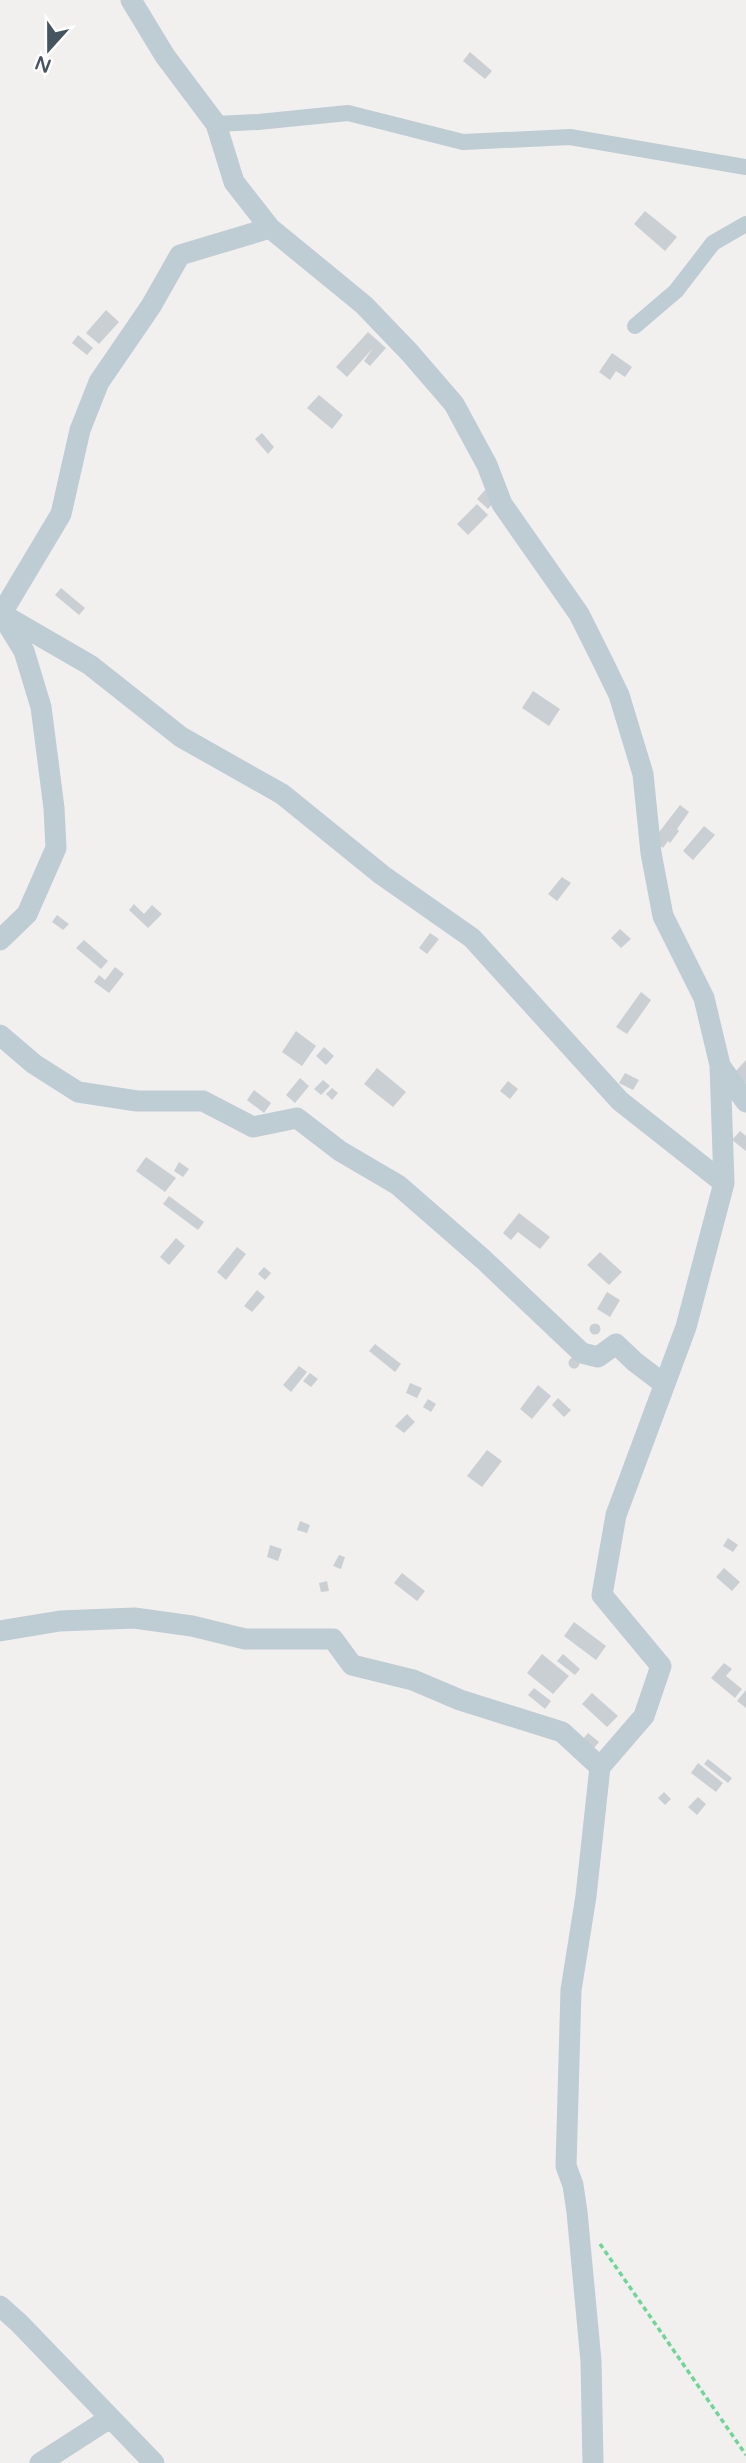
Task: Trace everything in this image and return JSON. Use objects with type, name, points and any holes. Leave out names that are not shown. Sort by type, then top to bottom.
[{"type":"street","points":[[131,0],[165,56],[216,124],[234,182],[270,228],[364,305],[411,353],[454,404],[487,465],[502,504],[579,614],[619,695],[643,774],[651,853],[663,916],[704,998],[720,1066],[724,1183],[686,1327],[616,1515],[602,1595],[661,1665],[644,1716],[600,1767],[586,1896],[571,1990],[566,2166],[573,2185],[577,2212],[591,2361],[593,2463]]},
{"type":"street","points":[[216,124],[348,113],[463,142],[570,137],[746,167]]},
{"type":"street","points":[[635,326],[676,291],[713,243],[746,224]]},
{"type":"street","points":[[1,614],[61,514],[80,430],[99,382],[152,306],[180,255],[270,228]]},
{"type":"street","points":[[0,940],[27,914],[56,848],[54,808],[41,707],[24,651],[1,614]]},
{"type":"street","points":[[1,614],[90,665],[181,737],[282,794],[382,875],[472,938],[620,1101],[724,1183]]},
{"type":"street","points":[[0,1035],[34,1064],[78,1093],[137,1101],[203,1101],[253,1127],[297,1118],[340,1151],[398,1185],[502,1276],[582,1353],[597,1357],[616,1344],[664,1384]]},
{"type":"street","points":[[720,1066],[746,1102]]},
{"type":"street","points":[[0,1631],[60,1621],[134,1618],[192,1626],[245,1639],[333,1639],[352,1665],[413,1680],[460,1700],[562,1732],[600,1767]]},
{"type":"street","points":[[0,2306],[154,2463]]},
{"type":"street","points":[[40,2463],[110,2418]]},
{"type":"path","points":[[577,2212],[746,2455]]},
{"type":"building","points":[[470,52],[492,71],[485,79],[463,61]]},
{"type":"building","points":[[645,211],[677,237],[665,251],[634,224]]},
{"type":"building","points":[[106,310],[119,322],[99,344],[86,333]]},
{"type":"building","points":[[368,332],[386,348],[370,366],[364,361],[373,348],[347,377],[336,367]]},
{"type":"building","points":[[78,335],[93,348],[87,355],[72,343]]},
{"type":"building","points":[[612,353],[632,367],[625,377],[616,371],[610,380],[599,372]]},
{"type":"building","points":[[319,395],[343,415],[332,429],[307,408]]},
{"type":"building","points":[[262,433],[274,447],[268,454],[255,439]]},
{"type":"building","points":[[485,490],[496,500],[488,509],[477,499]]},
{"type":"building","points":[[477,504],[488,515],[468,535],[457,524]]},
{"type":"building","points":[[61,588],[85,608],[79,615],[55,595]]},
{"type":"building","points":[[533,691],[560,709],[549,726],[522,708]]},
{"type":"building","points":[[680,805],[689,812],[677,829],[679,831],[663,848],[653,840]]},
{"type":"building","points":[[704,826],[715,835],[693,860],[683,851]]},
{"type":"building","points":[[562,877],[571,883],[557,901],[548,894]]},
{"type":"building","points":[[134,904],[144,914],[152,905],[162,914],[148,928],[129,910]]},
{"type":"building","points":[[57,915],[69,924],[63,930],[52,922]]},
{"type":"building","points":[[620,929],[631,939],[621,948],[611,938]]},
{"type":"building","points":[[430,933],[439,939],[427,954],[419,948]]},
{"type":"building","points":[[84,940],[108,961],[101,969],[76,948]]},
{"type":"building","points":[[115,967],[124,974],[109,993],[94,982],[99,975],[105,980]]},
{"type":"building","points":[[641,992],[651,1000],[627,1034],[616,1027]]},
{"type":"building","points":[[296,1031],[316,1046],[302,1066],[282,1052]]},
{"type":"building","points":[[324,1047],[334,1056],[326,1065],[316,1056]]},
{"type":"building","points":[[746,1060],[746,1084],[734,1073]]},
{"type":"building","points":[[377,1068],[406,1092],[393,1107],[364,1084]]},
{"type":"building","points":[[625,1073],[639,1080],[633,1090],[619,1083]]},
{"type":"building","points":[[300,1078],[309,1086],[295,1103],[286,1095]]},
{"type":"building","points":[[323,1080],[330,1086],[321,1095],[314,1089]]},
{"type":"building","points":[[508,1081],[518,1089],[510,1099],[500,1091]]},
{"type":"building","points":[[332,1088],[338,1093],[332,1100],[326,1094]]},
{"type":"building","points":[[254,1090],[271,1103],[264,1113],[247,1100]]},
{"type":"building","points":[[740,1131],[746,1136],[746,1151],[732,1140]]},
{"type":"building","points":[[146,1157],[176,1178],[165,1192],[136,1171]]},
{"type":"building","points":[[179,1162],[189,1169],[183,1177],[174,1171]]},
{"type":"building","points":[[169,1196],[204,1222],[198,1230],[163,1204]]},
{"type":"building","points":[[519,1213],[550,1237],[540,1249],[518,1232],[511,1240],[503,1233]]},
{"type":"building","points":[[176,1238],[185,1246],[169,1265],[160,1257]]},
{"type":"building","points":[[237,1247],[246,1254],[226,1280],[217,1272]]},
{"type":"building","points":[[600,1252],[622,1272],[609,1285],[587,1265]]},
{"type":"building","points":[[264,1267],[271,1273],[265,1280],[258,1274]]},
{"type":"building","points":[[257,1290],[265,1297],[252,1312],[244,1306]]},
{"type":"building","points":[[607,1292],[620,1300],[610,1317],[597,1309]]},
{"type":"building","points":[[595,1324],[599,1325],[599,1333],[595,1334],[591,1333],[590,1329],[591,1325]]},
{"type":"building","points":[[375,1344],[401,1364],[395,1372],[369,1351]]},
{"type":"building","points":[[574,1357],[580,1363],[574,1369],[568,1363]]},
{"type":"building","points":[[299,1366],[307,1372],[291,1392],[283,1385]]},
{"type":"building","points":[[310,1373],[318,1379],[311,1387],[303,1381]]},
{"type":"building","points":[[410,1383],[422,1388],[417,1398],[406,1393]]},
{"type":"building","points":[[538,1385],[551,1396],[532,1419],[520,1409]]},
{"type":"building","points":[[558,1398],[571,1410],[564,1417],[552,1405]]},
{"type":"building","points":[[428,1399],[436,1404],[431,1412],[423,1407]]},
{"type":"building","points":[[407,1414],[415,1422],[404,1433],[395,1426]]},
{"type":"building","points":[[487,1450],[502,1461],[482,1487],[467,1476]]},
{"type":"building","points":[[300,1521],[310,1525],[307,1533],[297,1530]]},
{"type":"building","points":[[728,1538],[738,1545],[733,1552],[723,1546]]},
{"type":"building","points":[[270,1545],[282,1549],[278,1561],[267,1557]]},
{"type":"building","points":[[339,1555],[345,1557],[341,1569],[333,1566]]},
{"type":"building","points":[[724,1568],[740,1582],[732,1591],[716,1577]]},
{"type":"building","points":[[402,1573],[425,1591],[417,1601],[394,1583]]},
{"type":"building","points":[[327,1581],[329,1591],[321,1592],[319,1583]]},
{"type":"building","points":[[574,1622],[606,1646],[596,1660],[564,1636]]},
{"type":"building","points":[[542,1654],[569,1676],[553,1694],[527,1673]]},
{"type":"building","points":[[563,1654],[580,1669],[575,1675],[557,1661]]},
{"type":"building","points":[[724,1663],[732,1669],[726,1676],[742,1689],[735,1698],[711,1678]]},
{"type":"building","points":[[534,1688],[551,1701],[545,1709],[528,1695]]},
{"type":"building","points":[[746,1690],[746,1708],[737,1701]]},
{"type":"building","points":[[592,1693],[618,1716],[607,1727],[582,1704]]},
{"type":"building","points":[[588,1733],[599,1742],[594,1748],[583,1739]]},
{"type":"building","points":[[708,1759],[732,1778],[728,1783],[704,1764]]},
{"type":"building","points":[[698,1763],[723,1783],[716,1792],[691,1773]]},
{"type":"building","points":[[664,1792],[671,1799],[665,1805],[658,1798]]},
{"type":"building","points":[[698,1797],[706,1804],[697,1815],[688,1807]]}]
